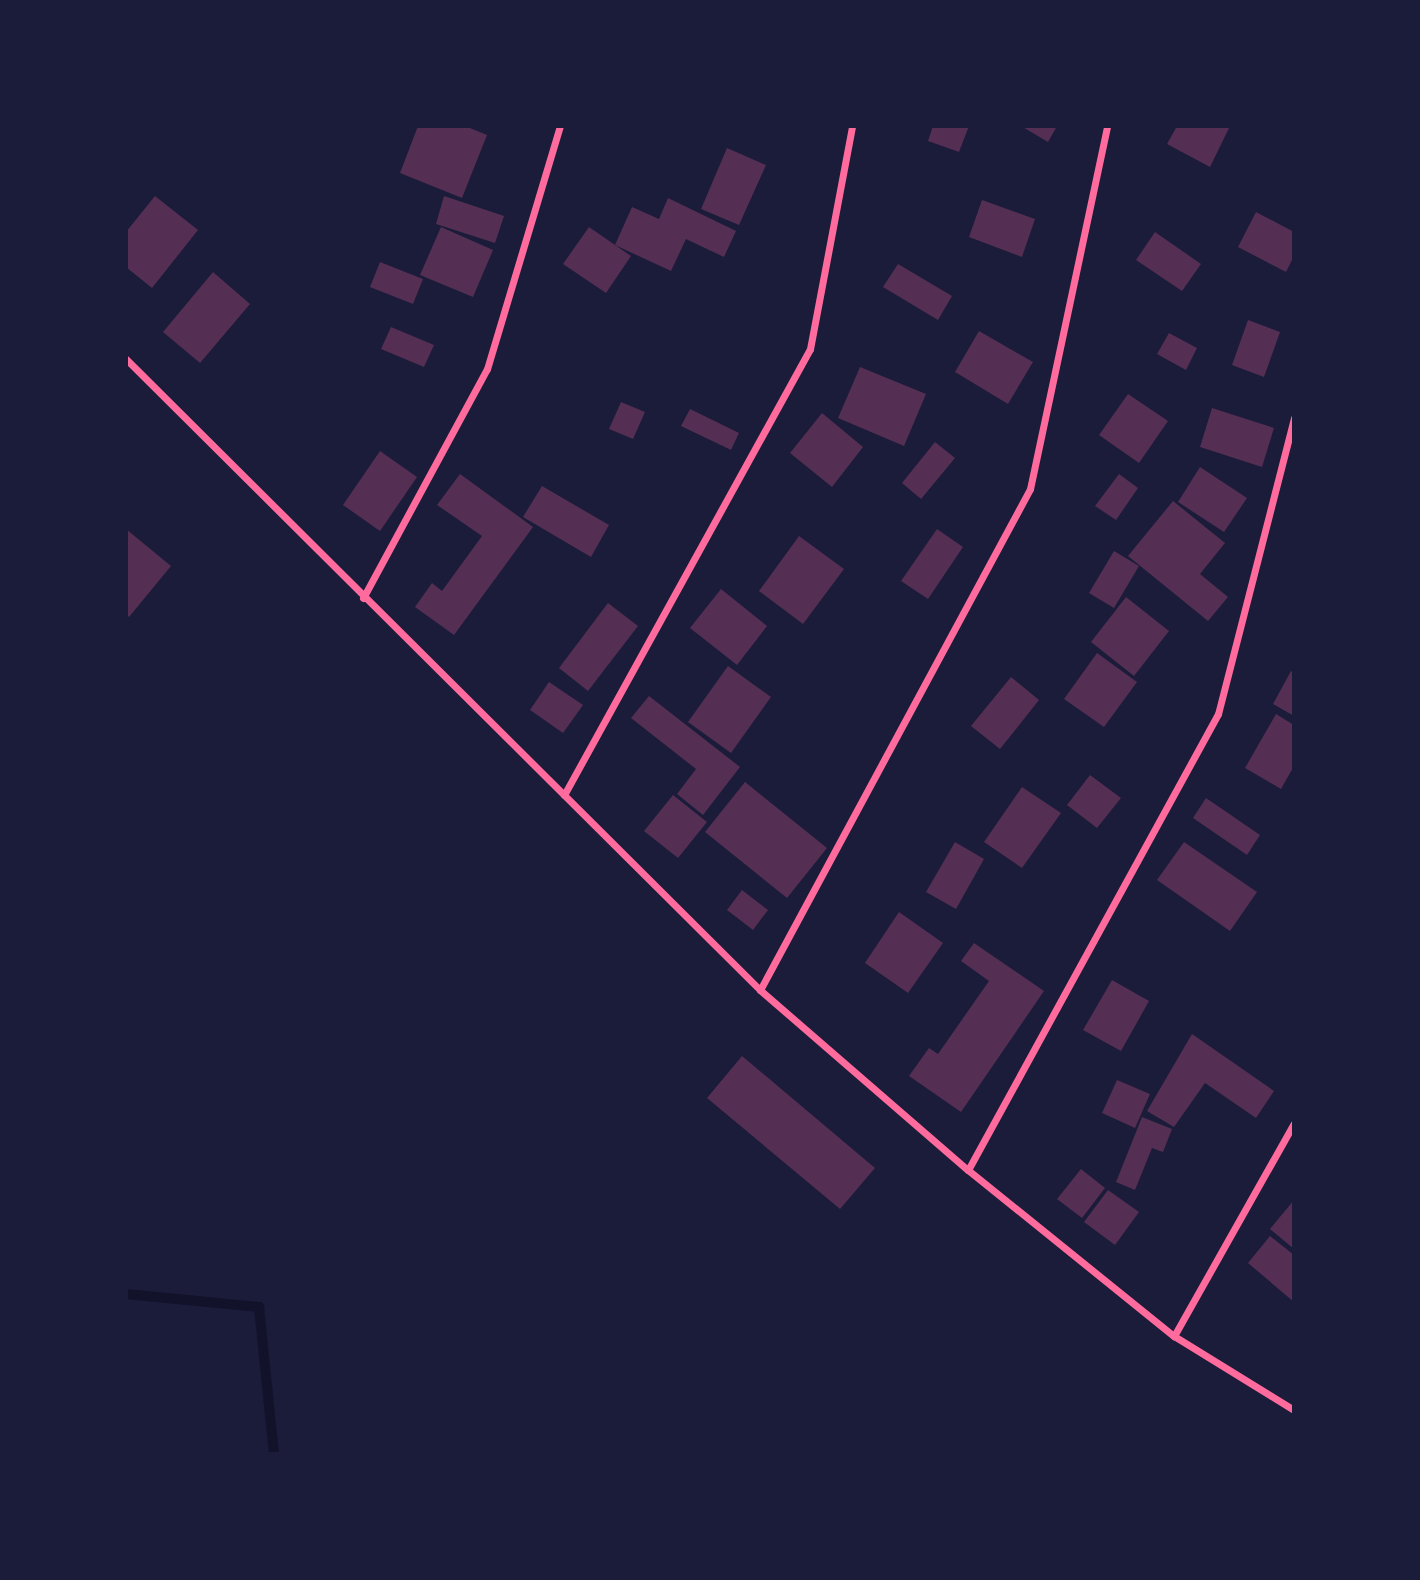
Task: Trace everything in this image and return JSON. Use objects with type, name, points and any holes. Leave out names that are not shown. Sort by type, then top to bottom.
[{"type":"street","points":[[363,598],[487,369],[560,126]]},
{"type":"street","points":[[564,795],[810,349],[852,126]]},
{"type":"street","points":[[760,990],[1030,489],[1107,126]]},
{"type":"street","points":[[126,359],[363,598],[760,990],[968,1170],[1174,1336],[1294,1410]]},
{"type":"street","points":[[968,1170],[1219,714],[1294,418]]},
{"type":"street","points":[[1174,1336],[1294,1123]]},
{"type":"building","points":[[418,126],[465,126],[487,135],[462,198],[400,173]]},
{"type":"building","points":[[933,126],[969,126],[959,152],[928,141]]},
{"type":"building","points":[[1021,126],[1057,126],[1048,142]]},
{"type":"building","points":[[1177,126],[1230,126],[1210,167],[1167,144]]},
{"type":"building","points":[[727,148],[766,165],[739,225],[701,209]]},
{"type":"building","points":[[155,196],[198,230],[152,288],[126,267],[126,232]]},
{"type":"building","points":[[444,196],[504,216],[495,243],[436,224]]},
{"type":"building","points":[[668,198],[736,231],[724,257],[686,239],[671,271],[615,245],[632,207],[659,219]]},
{"type":"building","points":[[982,200],[1035,219],[1022,257],[969,237]]},
{"type":"building","points":[[1256,212],[1294,232],[1294,256],[1286,272],[1238,247]]},
{"type":"building","points":[[441,227],[493,250],[473,297],[420,275]]},
{"type":"building","points":[[589,227],[631,256],[606,293],[563,264]]},
{"type":"building","points":[[1155,232],[1201,264],[1182,291],[1136,260]]},
{"type":"building","points":[[380,262],[423,279],[413,304],[370,287]]},
{"type":"building","points":[[898,264],[952,296],[938,320],[883,287]]},
{"type":"building","points":[[213,272],[250,304],[200,363],[163,332]]},
{"type":"building","points":[[1248,320],[1280,332],[1264,377],[1232,365]]},
{"type":"building","points":[[391,327],[434,345],[424,367],[381,349]]},
{"type":"building","points":[[979,331],[1033,362],[1008,404],[955,372]]},
{"type":"building","points":[[1169,333],[1197,348],[1186,370],[1157,354]]},
{"type":"building","points":[[860,367],[926,394],[904,446],[838,418]]},
{"type":"building","points":[[1128,394],[1168,421],[1139,463],[1099,435]]},
{"type":"building","points":[[621,402],[645,412],[633,439],[609,429]]},
{"type":"building","points":[[1212,408],[1274,428],[1262,467],[1200,447]]},
{"type":"building","points":[[690,409],[739,433],[731,450],[681,426]]},
{"type":"building","points":[[822,413],[863,447],[832,487],[790,453]]},
{"type":"building","points":[[935,442],[955,458],[921,499],[902,483]]},
{"type":"building","points":[[380,451],[417,477],[380,531],[343,505]]},
{"type":"building","points":[[1200,467],[1247,498],[1224,532],[1178,502]]},
{"type":"building","points":[[460,474],[533,527],[454,635],[415,607],[432,583],[442,591],[482,536],[437,505]]},
{"type":"building","points":[[1119,474],[1138,488],[1116,520],[1095,506]]},
{"type":"building","points":[[542,486],[609,525],[591,557],[523,517]]},
{"type":"building","points":[[1173,501],[1225,543],[1200,574],[1228,597],[1208,621],[1128,556]]},
{"type":"building","points":[[126,529],[171,566],[129,617],[126,614]]},
{"type":"building","points":[[937,529],[963,547],[928,599],[901,581]]},
{"type":"building","points":[[799,536],[844,569],[803,624],[759,591]]},
{"type":"building","points":[[1114,551],[1139,566],[1114,608],[1089,593]]},
{"type":"building","points":[[721,589],[767,626],[737,665],[690,628]]},
{"type":"building","points":[[1126,597],[1169,631],[1134,676],[1091,642]]},
{"type":"building","points":[[608,603],[638,626],[588,691],[559,668]]},
{"type":"building","points":[[1097,653],[1137,682],[1104,727],[1064,699]]},
{"type":"building","points":[[728,666],[771,697],[731,753],[688,722]]},
{"type":"building","points":[[1291,671],[1294,673],[1294,716],[1273,704]]},
{"type":"building","points":[[1011,677],[1039,700],[1000,749],[971,726]]},
{"type":"building","points":[[549,682],[583,705],[563,733],[530,710]]},
{"type":"building","points":[[649,696],[740,767],[703,815],[677,794],[696,769],[631,718]]},
{"type":"building","points":[[1276,714],[1294,725],[1294,766],[1281,789],[1245,768]]},
{"type":"building","points":[[1090,775],[1121,798],[1097,828],[1067,805]]},
{"type":"building","points":[[745,782],[827,848],[787,898],[705,832]]},
{"type":"building","points":[[1022,787],[1061,813],[1022,868],[984,842]]},
{"type":"building","points":[[673,795],[707,822],[678,858],[644,831]]},
{"type":"building","points":[[1206,798],[1260,835],[1247,855],[1193,818]]},
{"type":"building","points":[[955,842],[984,859],[956,909],[926,892]]},
{"type":"building","points":[[1184,842],[1257,892],[1230,931],[1157,880]]},
{"type":"building","points":[[742,890],[768,910],[753,930],[727,910]]},
{"type":"building","points":[[899,912],[943,943],[908,993],[865,963]]},
{"type":"building","points":[[974,943],[1044,991],[961,1112],[909,1076],[929,1048],[938,1054],[989,981],[961,961]]},
{"type":"building","points":[[1112,980],[1149,1001],[1121,1051],[1083,1030]]},
{"type":"building","points":[[1192,1034],[1274,1091],[1256,1118],[1205,1083],[1174,1127],[1147,1111]]},
{"type":"building","points":[[742,1056],[875,1168],[840,1209],[707,1098]]},
{"type":"building","points":[[1117,1080],[1150,1094],[1135,1128],[1102,1113]]},
{"type":"building","points":[[1142,1117],[1172,1129],[1163,1152],[1152,1148],[1135,1190],[1116,1182]]},
{"type":"building","points":[[1081,1169],[1105,1188],[1082,1218],[1057,1199]]},
{"type":"building","points":[[1108,1190],[1139,1212],[1115,1245],[1084,1222]]},
{"type":"building","points":[[1294,1200],[1294,1249],[1270,1229]]},
{"type":"building","points":[[1270,1236],[1294,1255],[1294,1302],[1248,1263]]},
{"type":"waterway","points":[[126,1294],[259,1307],[274,1454]]}]
